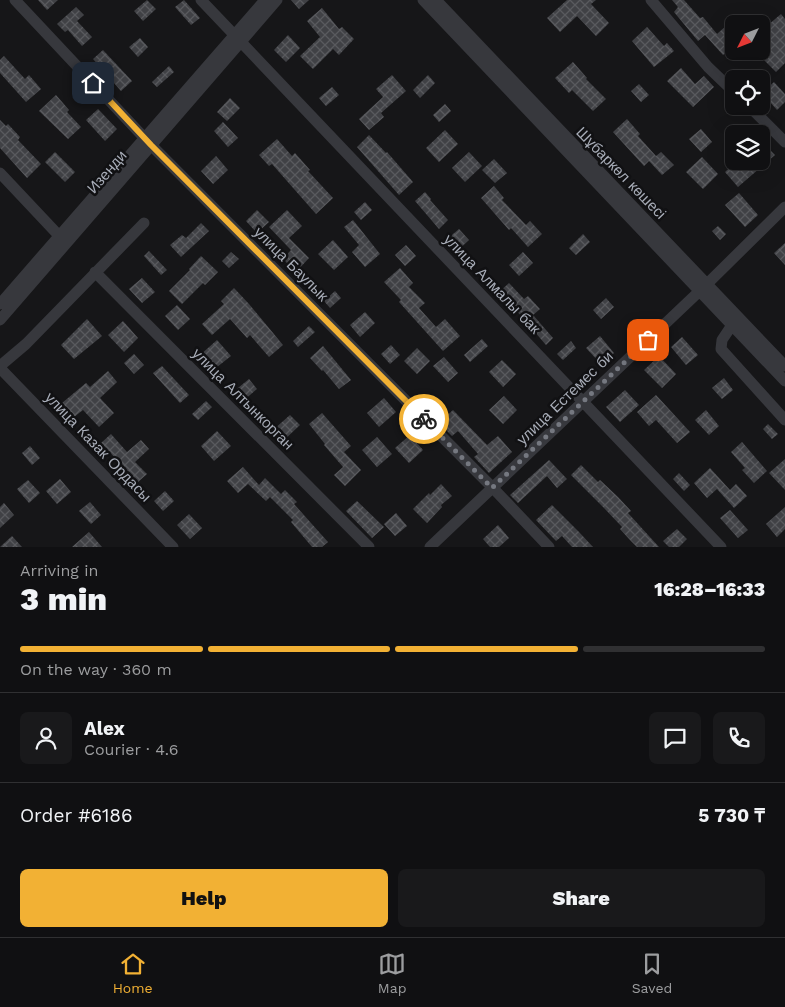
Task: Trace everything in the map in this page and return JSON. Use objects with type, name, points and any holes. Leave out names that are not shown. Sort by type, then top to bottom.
[{"type":"street","name":"улица Баулык","points":[[15,0],[148,141],[549,547]]},
{"type":"street","name":"улица Алмалы бак","points":[[201,0],[721,547]]},
{"type":"street","name":"Изенди","points":[[237,39],[265,0]]},
{"type":"street","name":"Изенди","points":[[0,304],[62,240],[237,39],[277,0]]},
{"type":"street","name":"Шұбаркөл көшесі","points":[[423,0],[703,288],[785,366]]},
{"type":"street","name":"Шұбаркөл көшесі","points":[[436,0],[703,288],[732,325],[785,381]]},
{"type":"street","points":[[651,0],[708,67],[725,83]]},
{"type":"street","points":[[758,115],[785,142]]},
{"type":"street","points":[[0,173],[62,240]]},
{"type":"street","name":"улица Естемес би","points":[[430,547],[703,288],[785,207]]},
{"type":"street","points":[[0,367],[26,344],[144,224]]},
{"type":"street","name":"Изенди","points":[[0,320],[62,240]]},
{"type":"street","name":"улица Алтынкорган","points":[[95,272],[369,547]]},
{"type":"street","points":[[732,325],[722,340],[721,349],[785,420]]},
{"type":"street","name":"улица Казак Ордасы","points":[[0,367],[173,547]]},
{"type":"building","points":[[38,0],[58,0],[47,10]]},
{"type":"building","points":[[147,0],[156,9],[143,21],[134,11]]},
{"type":"building","points":[[184,0],[200,18],[191,25],[175,7]]},
{"type":"building","points":[[291,0],[309,0],[299,9]]},
{"type":"building","points":[[567,0],[596,0],[591,4],[609,23],[596,36],[577,16],[560,32],[547,18]]},
{"type":"building","points":[[672,0],[684,0],[700,18],[703,17],[717,34],[725,27],[725,53],[723,55],[705,35],[698,41],[674,12],[678,7]]},
{"type":"building","points":[[76,7],[84,15],[77,21],[92,37],[82,46],[68,30],[65,32],[57,24]]},
{"type":"building","points":[[322,8],[339,29],[342,27],[354,39],[339,55],[333,49],[313,69],[300,56],[320,37],[307,21]]},
{"type":"building","points":[[781,14],[785,19],[785,63],[776,72],[764,60],[770,60],[770,23]]},
{"type":"building","points":[[647,27],[664,46],[667,43],[674,51],[654,67],[632,41]]},
{"type":"building","points":[[288,35],[300,48],[286,62],[274,50]]},
{"type":"building","points":[[140,38],[148,47],[138,57],[129,47]]},
{"type":"building","points":[[103,50],[132,81],[121,91],[93,59]]},
{"type":"building","points":[[4,56],[25,79],[29,75],[41,89],[26,102],[0,73],[0,60]]},
{"type":"building","points":[[573,62],[586,79],[606,99],[593,111],[572,90],[569,93],[555,78]]},
{"type":"building","points":[[169,66],[174,72],[157,87],[152,82]]},
{"type":"building","points":[[681,68],[695,84],[704,76],[714,87],[693,107],[667,81]]},
{"type":"building","points":[[392,75],[406,91],[381,113],[384,117],[369,130],[359,119],[383,97],[376,89]]},
{"type":"building","points":[[428,75],[435,83],[420,98],[413,90]]},
{"type":"building","points":[[774,82],[785,94],[785,102],[777,110],[770,102],[770,86]]},
{"type":"building","points":[[639,84],[649,95],[641,102],[631,91]]},
{"type":"building","points":[[332,87],[339,95],[326,106],[319,98]]},
{"type":"building","points":[[56,95],[69,110],[67,112],[81,127],[68,139],[39,111]]},
{"type":"building","points":[[230,98],[240,108],[227,121],[217,112]]},
{"type":"building","points":[[445,104],[451,111],[439,122],[433,115]]},
{"type":"building","points":[[98,109],[117,129],[105,141],[86,120]]},
{"type":"building","points":[[627,119],[640,134],[638,136],[656,156],[661,152],[674,165],[662,175],[649,161],[644,166],[613,132]]},
{"type":"building","points":[[0,120],[6,126],[8,124],[20,137],[18,140],[41,164],[27,178],[0,148]]},
{"type":"building","points":[[223,122],[238,138],[228,147],[214,131]]},
{"type":"building","points":[[701,129],[712,142],[701,152],[689,139]]},
{"type":"building","points":[[445,130],[458,144],[439,162],[426,148]]},
{"type":"building","points":[[369,135],[387,152],[413,182],[399,195],[357,147]]},
{"type":"building","points":[[277,139],[292,156],[295,153],[310,170],[308,171],[333,198],[316,214],[272,164],[269,166],[259,155]]},
{"type":"building","points":[[770,150],[775,155],[770,159]]},
{"type":"building","points":[[55,152],[75,172],[65,182],[45,162]]},
{"type":"building","points":[[469,152],[482,166],[465,182],[452,168]]},
{"type":"building","points":[[216,156],[228,170],[213,184],[201,171]]},
{"type":"building","points":[[702,157],[718,174],[703,189],[686,172]]},
{"type":"building","points":[[494,159],[507,173],[495,183],[482,170]]},
{"type":"building","points":[[727,170],[758,170],[738,187],[725,172]]},
{"type":"building","points":[[494,186],[504,198],[502,200],[526,225],[530,221],[542,234],[528,247],[511,228],[509,230],[481,198]]},
{"type":"building","points":[[425,192],[448,220],[439,229],[415,201]]},
{"type":"building","points":[[739,193],[758,215],[745,227],[725,205]]},
{"type":"building","points":[[365,202],[372,210],[361,220],[354,212]]},
{"type":"building","points":[[257,210],[269,222],[257,233],[246,221]]},
{"type":"building","points":[[287,210],[302,226],[289,238],[309,258],[296,272],[283,259],[291,250],[269,227]]},
{"type":"building","points":[[353,220],[380,254],[365,267],[352,252],[359,245],[344,227]]},
{"type":"building","points":[[201,223],[209,231],[181,257],[170,245],[182,235],[186,238]]},
{"type":"building","points":[[718,226],[726,234],[720,240],[712,231]]},
{"type":"building","points":[[459,229],[469,240],[457,251],[446,240]]},
{"type":"building","points":[[583,234],[590,242],[576,255],[569,248]]},
{"type":"building","points":[[333,240],[348,257],[334,270],[318,254]]},
{"type":"building","points":[[785,243],[785,265],[774,253]]},
{"type":"building","points":[[406,245],[416,256],[405,266],[395,255]]},
{"type":"building","points":[[149,251],[167,270],[161,275],[144,256]]},
{"type":"building","points":[[231,252],[239,259],[229,268],[222,261]]},
{"type":"building","points":[[523,252],[533,263],[519,276],[509,265]]},
{"type":"building","points":[[201,256],[218,272],[205,285],[203,283],[182,304],[169,291]]},
{"type":"building","points":[[400,268],[413,283],[409,287],[425,303],[419,308],[436,327],[445,319],[460,336],[443,351],[399,302],[401,300],[384,282]]},
{"type":"building","points":[[142,278],[155,292],[142,303],[129,289]]},
{"type":"building","points":[[509,283],[524,299],[528,296],[540,309],[533,315],[553,338],[546,345],[509,302],[506,304],[497,294]]},
{"type":"building","points":[[234,288],[283,345],[269,357],[250,335],[247,338],[230,319],[212,335],[202,324],[224,304],[221,301]]},
{"type":"building","points":[[335,291],[341,298],[330,308],[324,301]]},
{"type":"building","points":[[606,298],[614,307],[601,319],[593,310]]},
{"type":"building","points":[[177,305],[190,319],[178,330],[165,316]]},
{"type":"building","points":[[365,312],[375,323],[360,337],[350,325]]},
{"type":"building","points":[[87,319],[102,336],[74,359],[61,345]]},
{"type":"building","points":[[123,321],[138,338],[124,352],[108,335]]},
{"type":"building","points":[[309,326],[315,332],[298,347],[293,341]]},
{"type":"building","points":[[600,336],[614,353],[601,364],[586,348]]},
{"type":"building","points":[[682,337],[698,355],[686,365],[671,347]]},
{"type":"building","points":[[482,339],[488,346],[470,362],[464,355]]},
{"type":"building","points":[[217,340],[231,356],[212,371],[199,356]]},
{"type":"building","points":[[571,341],[576,348],[563,360],[557,354]]},
{"type":"building","points":[[391,345],[400,355],[390,364],[381,354]]},
{"type":"building","points":[[323,346],[351,380],[339,389],[310,358]]},
{"type":"building","points":[[417,348],[430,361],[417,374],[404,361]]},
{"type":"building","points":[[134,354],[144,365],[134,374],[124,363]]},
{"type":"building","points":[[659,356],[676,374],[662,388],[644,370]]},
{"type":"building","points":[[444,357],[458,373],[448,382],[433,366]]},
{"type":"building","points":[[502,360],[516,374],[503,387],[489,372]]},
{"type":"building","points":[[162,366],[189,395],[180,403],[153,373]]},
{"type":"building","points":[[108,371],[117,382],[100,398],[114,413],[99,427],[83,410],[74,417],[62,403],[86,383],[90,387]]},
{"type":"building","points":[[724,378],[733,390],[722,399],[712,388]]},
{"type":"building","points":[[249,379],[257,389],[242,402],[233,392]]},
{"type":"building","points":[[625,390],[639,405],[620,422],[606,407]]},
{"type":"building","points":[[656,395],[690,432],[677,443],[656,420],[649,426],[637,412]]},
{"type":"building","points":[[504,396],[517,410],[503,424],[489,410]]},
{"type":"building","points":[[384,398],[396,412],[379,427],[367,413]]},
{"type":"building","points":[[206,401],[212,407],[198,420],[192,414]]},
{"type":"building","points":[[453,410],[487,445],[498,436],[512,452],[489,473],[474,457],[478,454],[458,431],[452,436],[439,423]]},
{"type":"building","points":[[706,410],[719,426],[709,435],[695,420]]},
{"type":"building","points":[[322,413],[351,446],[344,452],[361,470],[345,486],[334,475],[343,467],[309,424]]},
{"type":"building","points":[[290,415],[300,425],[283,441],[273,430]]},
{"type":"building","points":[[768,424],[778,434],[772,439],[763,429]]},
{"type":"building","points":[[217,431],[231,446],[214,461],[201,446]]},
{"type":"building","points":[[111,434],[127,452],[141,440],[149,449],[135,462],[147,474],[138,482],[101,443]]},
{"type":"building","points":[[410,435],[423,450],[409,463],[395,448]]},
{"type":"building","points":[[377,437],[392,454],[377,467],[362,450]]},
{"type":"building","points":[[742,442],[767,471],[754,483],[742,470],[745,468],[731,452]]},
{"type":"building","points":[[30,446],[40,458],[32,465],[22,453]]},
{"type":"building","points":[[785,459],[785,490],[769,473]]},
{"type":"building","points":[[549,460],[567,479],[557,488],[547,476],[518,503],[510,495]]},
{"type":"building","points":[[581,465],[598,482],[600,480],[618,497],[631,511],[628,513],[659,547],[637,547],[630,540],[620,529],[622,527],[571,475]]},
{"type":"building","points":[[243,467],[259,485],[265,478],[281,494],[285,490],[297,502],[294,504],[328,542],[322,547],[312,547],[291,522],[293,520],[270,497],[266,501],[248,484],[238,493],[227,481]]},
{"type":"building","points":[[710,468],[730,490],[736,484],[747,496],[734,508],[717,489],[707,498],[694,483]]},
{"type":"building","points":[[679,473],[690,485],[684,491],[673,479]]},
{"type":"building","points":[[60,479],[71,492],[57,504],[46,491]]},
{"type":"building","points":[[28,480],[40,493],[29,503],[17,489]]},
{"type":"building","points":[[441,484],[452,496],[441,505],[442,507],[427,523],[413,509]]},
{"type":"building","points":[[165,491],[174,501],[163,511],[154,501]]},
{"type":"building","points":[[357,501],[384,527],[372,538],[346,511]]},
{"type":"building","points":[[90,502],[101,515],[91,524],[79,511]]},
{"type":"building","points":[[4,503],[14,515],[0,528],[0,507]]},
{"type":"building","points":[[552,505],[593,547],[572,547],[562,536],[556,541],[536,520]]},
{"type":"building","points":[[785,507],[785,529],[777,537],[766,524]]},
{"type":"building","points":[[730,510],[748,530],[738,538],[720,518]]},
{"type":"building","points":[[396,513],[407,526],[395,536],[384,524]]},
{"type":"building","points":[[189,514],[202,528],[190,539],[177,525]]},
{"type":"building","points":[[498,525],[509,538],[499,547],[490,547],[483,539]]},
{"type":"building","points":[[677,529],[687,539],[679,547],[669,547],[663,541]]},
{"type":"building","points":[[89,532],[102,547],[72,547]]},
{"type":"building","points":[[12,536],[22,547],[0,547]]},
{"type":"way so far","points":[[424,419],[492,488],[648,340]]},
{"type":"route","points":[[93,83],[151,145],[424,419]]}]
